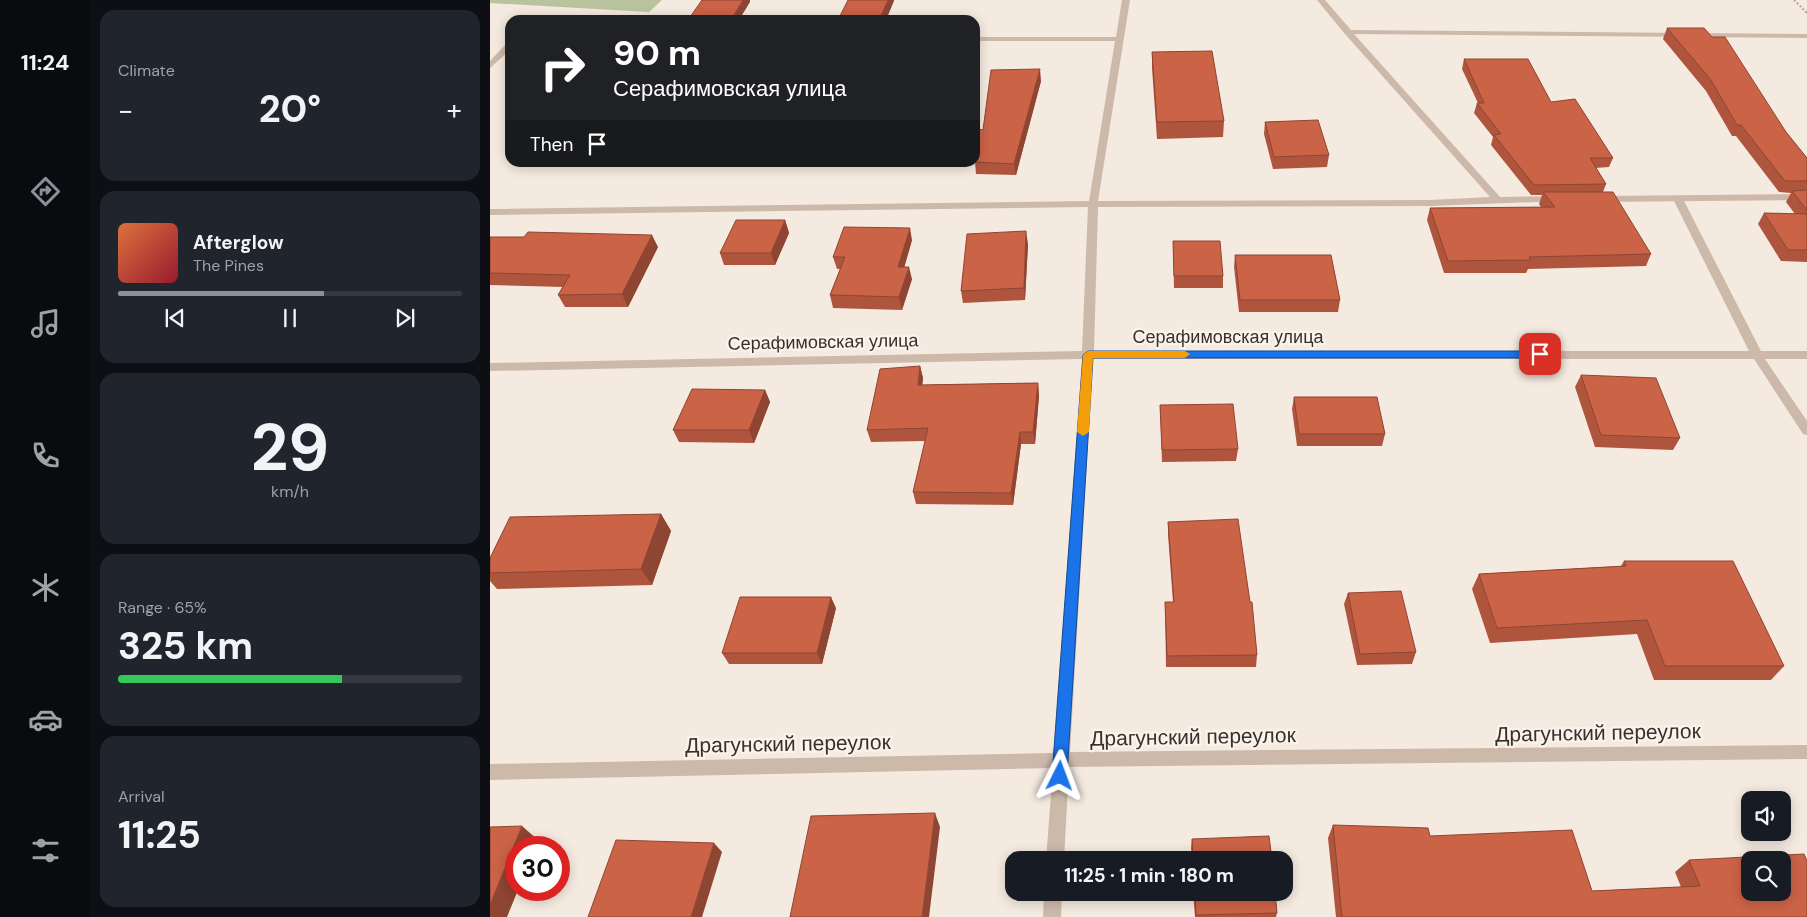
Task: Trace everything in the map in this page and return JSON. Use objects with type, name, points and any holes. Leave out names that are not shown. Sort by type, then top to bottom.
[{"type":"street","points":[[1056,851],[1088,355],[1093,204],[1126,0]]},
{"type":"street","points":[[1321,0],[1497,200]]},
{"type":"street","points":[[1348,32],[1807,36]]},
{"type":"street","points":[[980,39],[1120,38]]},
{"type":"street","points":[[490,66],[505,50]]},
{"type":"street","points":[[1592,199],[1807,197]]},
{"type":"street","points":[[1678,199],[1757,355],[1807,431]]},
{"type":"street","points":[[490,212],[1564,200]]},
{"type":"street","name":"Серафимовская улица","points":[[490,367],[1017,354],[1807,355]]},
{"type":"street","name":"Драгунский переулок","points":[[490,772],[1061,760],[1807,752]]},
{"type":"street","points":[[1052,917],[1053,901]]},
{"type":"path","points":[[1794,0],[1807,13]]},
{"type":"green space","points":[[490,0],[662,0],[649,12],[490,3]]},
{"type":"building","points":[[702,0],[743,0],[734,15],[692,15]]},
{"type":"building","points":[[848,0],[888,0],[881,15],[840,15]]},
{"type":"building","points":[[1667,28],[1704,28],[1712,37],[1725,37],[1786,132],[1807,158],[1807,181],[1785,181],[1741,125],[1737,125],[1711,80]]},
{"type":"building","points":[[1212,51],[1224,121],[1157,122],[1152,52]]},
{"type":"building","points":[[1464,59],[1528,59],[1551,102],[1575,99],[1613,158],[1590,158],[1606,184],[1534,185],[1494,135],[1501,134],[1477,103],[1484,103]]},
{"type":"building","points":[[1040,69],[1014,164],[980,162],[980,129],[983,130],[991,70]]},
{"type":"building","points":[[1318,120],[1329,155],[1274,157],[1265,122]]},
{"type":"building","points":[[1807,190],[1807,210],[1792,191]]},
{"type":"building","points":[[1543,192],[1613,192],[1651,254],[1529,257],[1531,260],[1448,261],[1430,208],[1555,207]]},
{"type":"building","points":[[1764,213],[1807,214],[1807,250],[1788,250]]},
{"type":"building","points":[[736,220],[785,220],[771,253],[720,253]]},
{"type":"building","points":[[844,227],[910,228],[898,267],[909,267],[899,297],[830,295],[845,257],[833,257]]},
{"type":"building","points":[[1026,231],[1024,288],[961,291],[967,234]]},
{"type":"building","points":[[528,232],[652,235],[622,294],[558,295],[570,275],[490,273],[490,237],[524,237]]},
{"type":"building","points":[[1173,241],[1220,241],[1223,276],[1174,276]]},
{"type":"building","points":[[1235,255],[1331,255],[1340,300],[1240,300]]},
{"type":"building","points":[[920,366],[918,385],[1038,383],[1033,432],[1020,432],[1011,493],[913,492],[928,428],[867,430],[880,369]]},
{"type":"building","points":[[1581,375],[1656,378],[1680,438],[1601,435]]},
{"type":"building","points":[[692,389],[765,390],[749,430],[673,430]]},
{"type":"building","points":[[1294,397],[1377,397],[1385,434],[1299,434]]},
{"type":"building","points":[[1233,404],[1238,449],[1162,450],[1160,405]]},
{"type":"building","points":[[661,514],[641,569],[490,573],[490,558],[510,517]]},
{"type":"building","points":[[1238,519],[1250,602],[1252,602],[1257,655],[1167,656],[1165,602],[1174,602],[1168,522]]},
{"type":"building","points":[[1624,561],[1733,561],[1784,666],[1665,666],[1647,620],[1497,628],[1479,574],[1626,566]]},
{"type":"building","points":[[1401,591],[1416,652],[1360,654],[1348,593]]},
{"type":"building","points":[[740,597],[831,597],[817,653],[722,653]]},
{"type":"building","points":[[935,813],[922,917],[790,917],[811,816]]},
{"type":"building","points":[[1333,825],[1428,828],[1430,836],[1572,830],[1592,891],[1700,886],[1689,860],[1741,857],[1741,901],[1791,901],[1791,855],[1804,854],[1807,861],[1807,917],[1342,917]]},
{"type":"building","points":[[522,826],[518,836],[505,836],[505,868],[490,905],[490,827]]},
{"type":"building","points":[[1269,836],[1271,851],[1193,851],[1192,839]]},
{"type":"building","points":[[616,840],[714,843],[691,917],[588,917]]},
{"type":"building","points":[[1195,901],[1276,901],[1277,913],[1196,915]]},
{"type":"slow traffic","points":[[1083,432],[1088,355],[1185,354]]},
{"type":"route","points":[[1060,776],[1088,355],[1540,354]]}]
